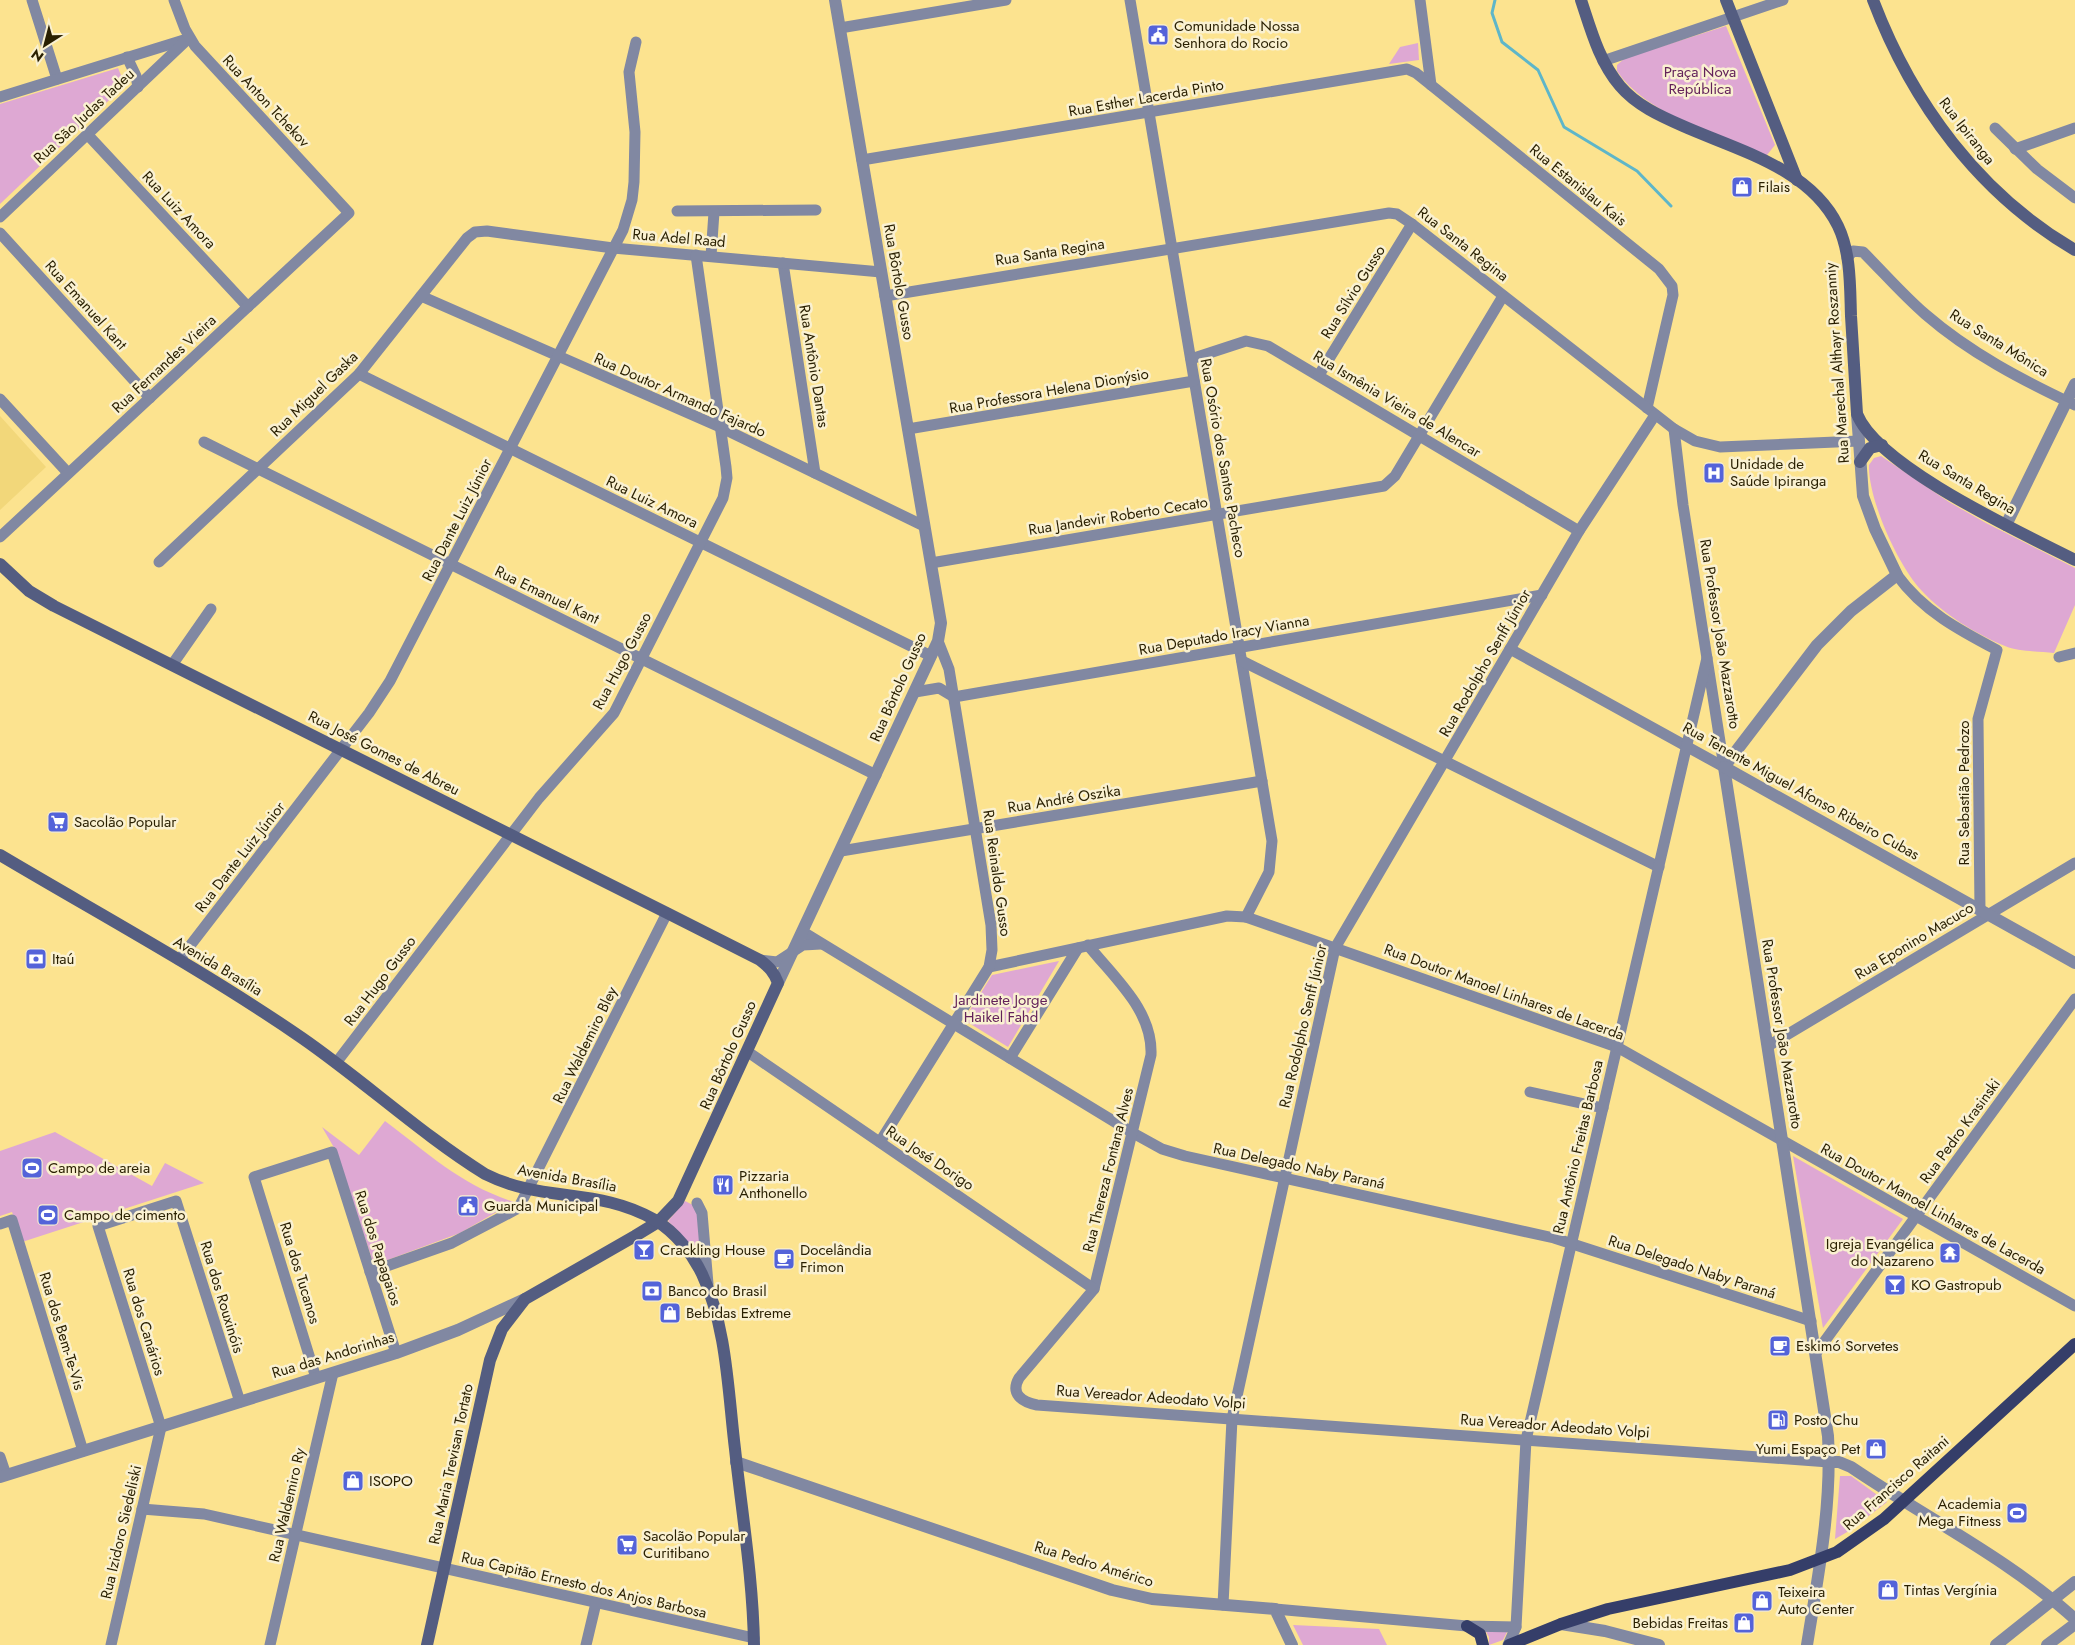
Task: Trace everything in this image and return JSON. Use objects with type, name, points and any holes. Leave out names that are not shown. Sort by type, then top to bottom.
[{"type":"main road","name":"Rua Marechal Althayr Roszanniy","points":[[1581,0],[1603,61],[1621,87],[1649,110],[1775,166],[1797,180],[1819,198],[1834,220],[1844,241],[1847,258],[1857,414]]},
{"type":"main road","points":[[1726,0],[1731,18],[1797,180]]},
{"type":"main road","name":"Rua Ipiranga","points":[[1873,0],[1903,68],[1931,113],[1955,146],[1974,168],[2017,210],[2075,250]]},
{"type":"main road","name":"Rua Santa Regina","points":[[1857,414],[1864,429],[1924,479],[2006,525],[2075,560]]},
{"type":"main road","points":[[1860,462],[1870,448],[1882,445]]},
{"type":"main road","name":"Rua José Gomes de Abreu","points":[[0,564],[29,591],[43,600],[760,960],[770,968],[778,983]]},
{"type":"main road","name":"Avenida Brasília","points":[[0,855],[260,1010],[336,1063],[471,1165],[499,1180],[530,1190],[610,1201],[636,1210],[658,1222],[685,1247],[694,1259],[708,1288],[722,1352],[736,1462],[754,1642]]},
{"type":"main road","name":"Rua Bôrtolo Gusso","points":[[658,1222],[683,1194],[778,983]]},
{"type":"main road","name":"Rua das Andorinhas","points":[[526,1299],[658,1222]]},
{"type":"main road","name":"Rua Maria Trevisan Tortato","points":[[427,1645],[490,1360],[502,1328],[526,1299]]},
{"type":"main road","name":"Rua Francisco Raitani","points":[[1509,1645],[1561,1624],[1636,1603],[1790,1570],[1821,1560],[1868,1532],[2075,1344]]},
{"type":"main road","points":[[1467,1626],[1480,1634],[1483,1645]]},
{"type":"street","points":[[32,0],[57,79]]},
{"type":"street","name":"Rua Anton Tchekov","points":[[174,0],[189,38],[349,213]]},
{"type":"street","name":"Rua Bôrtolo Gusso","points":[[778,983],[915,692],[938,641],[941,623],[835,0]]},
{"type":"street","points":[[840,28],[1006,0]]},
{"type":"street","name":"Rua Osório dos Santos Pacheco","points":[[1130,0],[1272,841],[1271,863],[1264,884],[1246,917]]},
{"type":"street","points":[[1420,0],[1431,85]]},
{"type":"street","points":[[1603,61],[1783,0]]},
{"type":"street","points":[[0,97],[189,38]]},
{"type":"street","name":"Rua São Judas Tadeu","points":[[0,217],[189,38]]},
{"type":"street","name":"Rua Dante Luiz Júnior","points":[[179,960],[369,713],[396,672],[613,248],[628,216],[634,182],[635,132],[629,72],[636,42]]},
{"type":"street","points":[[127,57],[136,76],[138,87]]},
{"type":"street","name":"Rua Esther Lacerda Pinto","points":[[862,160],[1407,69],[1416,73],[1431,85]]},
{"type":"street","name":"Rua Estanislau Kais","points":[[1431,85],[1666,278],[1672,286],[1672,305],[1651,411]]},
{"type":"street","points":[[1996,128],[2015,148],[2075,198]]},
{"type":"street","points":[[2015,148],[2075,128]]},
{"type":"street","name":"Rua Luiz Amora","points":[[88,134],[248,307]]},
{"type":"street","points":[[677,211],[816,210]]},
{"type":"street","points":[[711,256],[714,212]]},
{"type":"street","name":"Rua Fernandes Vieira","points":[[0,537],[349,213]]},
{"type":"street","name":"Rua Santa Regina","points":[[885,296],[1389,213],[1397,214],[1674,429],[1695,441],[1720,448],[1859,441]]},
{"type":"street","name":"Rua Sílvio Gusso","points":[[1319,375],[1412,224]]},
{"type":"street","name":"Rua Adel Raad","points":[[475,232],[487,231],[613,248],[881,272]]},
{"type":"street","name":"Rua Miguel Gaska","points":[[159,562],[359,374],[467,238],[475,232]]},
{"type":"street","name":"Rua Emanuel Kant","points":[[0,233],[150,398]]},
{"type":"street","name":"Rua Santa Mônica","points":[[1847,258],[1850,253],[1856,250],[1866,255],[1886,278],[1954,336],[2011,373],[2071,403]]},
{"type":"street","name":"Rua Hugo Gusso","points":[[336,1063],[554,779],[614,713],[726,489],[726,472],[696,255]]},
{"type":"street","name":"Rua Antônio Dantas","points":[[783,263],[815,473]]},
{"type":"street","name":"Rua Doutor Armando Fajardo","points":[[421,296],[720,427],[924,526]]},
{"type":"street","name":"Rua Jandevir Roberto Cecato","points":[[931,563],[1380,488],[1390,482],[1395,476],[1503,296]]},
{"type":"street","name":"Rua Ismênia Vieira de Alencar","points":[[1190,359],[1234,343],[1257,342],[1280,352],[1579,531]]},
{"type":"street","name":"Rua Luiz Amora","points":[[359,374],[931,656]]},
{"type":"street","name":"Rua Professora Helena Dionýsio","points":[[908,430],[1194,381]]},
{"type":"street","points":[[2006,525],[2071,403],[2075,384]]},
{"type":"street","points":[[0,399],[68,473]]},
{"type":"street","name":"Rua Rodolpho Senff Júnior","points":[[1223,1605],[1232,1419],[1335,948],[1651,411]]},
{"type":"street","name":"Rua Marechal Althayr Roszanniy","points":[[1857,414],[1860,462],[1867,512],[1897,575],[1908,590],[1934,614],[1997,650]]},
{"type":"street","name":"Rua Professor João Mazzarotto","points":[[1674,429],[1707,658],[1826,1418],[1829,1462],[1821,1560],[1807,1645]]},
{"type":"street","name":"Rua Emanuel Kant","points":[[204,442],[876,775]]},
{"type":"street","points":[[1724,767],[1817,645],[1851,611],[1897,575]]},
{"type":"street","name":"Rua Deputado Iracy Vianna","points":[[915,692],[939,688],[954,696],[1542,595]]},
{"type":"street","points":[[172,665],[211,610]]},
{"type":"street","name":"Rua Reinaldo Gusso","points":[[880,1142],[989,967],[992,950],[991,925],[954,696],[947,659],[938,641]]},
{"type":"street","name":"Rua Tenente Miguel Afonso Ribeiro Cubas","points":[[1510,648],[2075,963]]},
{"type":"street","name":"Rua Sebastião Pedrozo","points":[[1984,912],[1978,719],[1997,650]]},
{"type":"street","points":[[2059,657],[2075,653]]},
{"type":"street","name":"Rua Antônio Freitas Barbosa","points":[[1509,1645],[1516,1627],[1526,1440],[1707,658]]},
{"type":"street","points":[[1242,661],[1659,867]]},
{"type":"street","name":"Rua André Oszika","points":[[841,851],[1262,781]]},
{"type":"street","name":"Rua Eponino Macuco","points":[[1768,1046],[1984,912],[2075,863]]},
{"type":"street","name":"Rua Waldemiro Bley","points":[[370,1272],[419,1256],[466,1236],[515,1210],[530,1190],[667,913]]},
{"type":"street","name":"Rua Doutor Manoel Linhares de Lacerda","points":[[989,967],[1227,916],[1246,917],[1617,1047],[2075,1306]]},
{"type":"street","name":"Rua Delegado Naby Paraná","points":[[803,932],[1132,1133],[1174,1153],[1572,1243],[1811,1321]]},
{"type":"street","points":[[794,950],[803,945],[821,944]]},
{"type":"street","points":[[1010,1058],[1083,947]]},
{"type":"street","name":"Rua Thereza Fontana Alves","points":[[1017,1395],[1016,1383],[1019,1378],[1094,1289],[1151,1055],[1149,1029],[1137,1004],[1083,947]]},
{"type":"street","name":"Rua José Gomes de Abreu","points":[[760,960],[777,962],[784,959],[794,950]]},
{"type":"street","name":"Rua Pedro Krasinski","points":[[1816,1353],[2075,999]]},
{"type":"street","name":"Rua José Dorigo","points":[[748,1052],[1094,1289]]},
{"type":"street","points":[[1530,1092],[1603,1108]]},
{"type":"street","name":"Rua dos Tucanos","points":[[316,1378],[254,1176],[332,1152]]},
{"type":"street","name":"Rua dos Papagaios","points":[[332,1152],[396,1353]]},
{"type":"street","name":"Rua dos Canários","points":[[161,1426],[98,1226],[176,1201]]},
{"type":"street","name":"Rua dos Rouxinóis","points":[[176,1201],[240,1402]]},
{"type":"street","points":[[697,1203],[702,1213],[708,1288]]},
{"type":"street","name":"Rua dos Bem-Te-Vis","points":[[0,1224],[12,1220],[83,1451]]},
{"type":"street","name":"Rua das Andorinhas","points":[[3,1476],[396,1353],[458,1330],[526,1299]]},
{"type":"street","name":"Rua Waldemiro Ry","points":[[270,1645],[333,1373]]},
{"type":"street","name":"Rua Vereador Adeodato Volpi","points":[[1017,1395],[1028,1403],[1037,1405],[1845,1464],[1902,1502],[2020,1575],[2055,1600],[2075,1619]]},
{"type":"street","name":"Rua Izidoro Siedeliski","points":[[111,1645],[161,1426]]},
{"type":"street","points":[[0,1457],[3,1476]]},
{"type":"street","name":"Rua Pedro Américo","points":[[736,1462],[1112,1590],[1152,1599],[1467,1626],[1516,1627]]},
{"type":"street","name":"Rua Capitão Ernesto dos Anjos Barbosa","points":[[142,1509],[199,1513],[596,1603],[754,1642]]},
{"type":"street","points":[[1996,1645],[2055,1600],[2075,1582]]},
{"type":"street","points":[[586,1645],[596,1603]]},
{"type":"street","points":[[1274,1609],[1292,1645]]},
{"type":"street","points":[[1561,1624],[1621,1634],[1658,1645]]},
{"type":"street","points":[[2047,1645],[2075,1624]]},
{"type":"shaded area","points":[[0,416],[46,467],[0,510]]},
{"type":"green space","name":"Praça Nova República","points":[[1726,26],[1775,145],[1767,155],[1761,155],[1682,121],[1645,99],[1629,86],[1617,71],[1617,65],[1625,58]]},
{"type":"green space","points":[[1418,43],[1419,60],[1389,64],[1400,47]]},
{"type":"green space","points":[[118,68],[125,85],[0,204],[0,104]]},
{"type":"green space","points":[[1881,456],[1949,502],[2075,568],[2075,605],[2054,653],[2016,649],[1994,641],[1950,615],[1922,591],[1903,566],[1894,549],[1873,496],[1869,465],[1874,458]]},
{"type":"green space","name":"Jardinete Jorge Haikel Fahd","points":[[1059,961],[1008,1047],[964,1020],[992,975]]},
{"type":"green space","points":[[385,1121],[461,1178],[514,1202],[460,1233],[374,1265],[336,1151],[322,1127],[359,1155]]},
{"type":"green space","points":[[55,1132],[152,1186],[165,1163],[204,1183],[22,1242],[12,1212],[0,1216],[0,1151]]},
{"type":"green space","points":[[1793,1156],[1903,1219],[1823,1328]]},
{"type":"green space","points":[[685,1201],[695,1206],[698,1212],[703,1259],[668,1221]]},
{"type":"green space","points":[[1840,1476],[1851,1476],[1887,1502],[1849,1531],[1835,1539]]},
{"type":"green space","points":[[1293,1625],[1379,1629],[1387,1645],[1303,1645]]},
{"type":"green space","points":[[1485,1630],[1508,1630],[1503,1640],[1489,1645],[1489,1637]]},
{"type":"waterway","points":[[1495,0],[1492,13],[1502,42],[1538,70],[1564,127],[1637,171],[1671,206]]},
{"type":"place","name":"Comunidade Nossa Senhora do Rocio","points":[[1158,35]]},
{"type":"place","name":"Filais","points":[[1742,187]]},
{"type":"place","name":"Unidade de Saúde Ipiranga","points":[[1714,473]]},
{"type":"place","name":"Sacolão Popular","points":[[58,822]]},
{"type":"place","name":"Itaú","points":[[36,959]]},
{"type":"place","name":"Campo de areia","points":[[32,1168]]},
{"type":"place","name":"Pizzaria Anthonello","points":[[723,1185]]},
{"type":"place","name":"Guarda Municipal","points":[[468,1206]]},
{"type":"place","name":"Campo de cimento","points":[[48,1215]]},
{"type":"place","name":"Crackling House","points":[[644,1250]]},
{"type":"place","name":"Igreja Evangélica do Nazareno","points":[[1950,1253]]},
{"type":"place","name":"Docelândia Frimon","points":[[784,1259]]},
{"type":"place","name":"KO Gastropub","points":[[1895,1285]]},
{"type":"place","name":"Banco do Brasil","points":[[652,1291]]},
{"type":"place","name":"Bebidas Extreme","points":[[670,1313]]},
{"type":"place","name":"Eskimó Sorvetes","points":[[1780,1346]]},
{"type":"place","name":"Posto Chu","points":[[1778,1420]]},
{"type":"place","name":"Yumi Espaço Pet","points":[[1876,1449]]},
{"type":"place","name":"ISOPO","points":[[353,1481]]},
{"type":"place","name":"Academia Mega Fitness","points":[[2017,1513]]},
{"type":"place","name":"Sacolão Popular Curitibano","points":[[627,1545]]},
{"type":"place","name":"Tintas Vergínia","points":[[1888,1590]]},
{"type":"place","name":"Teixeira Auto Center","points":[[1762,1601]]},
{"type":"place","name":"Bebidas Freitas","points":[[1744,1623]]}]
